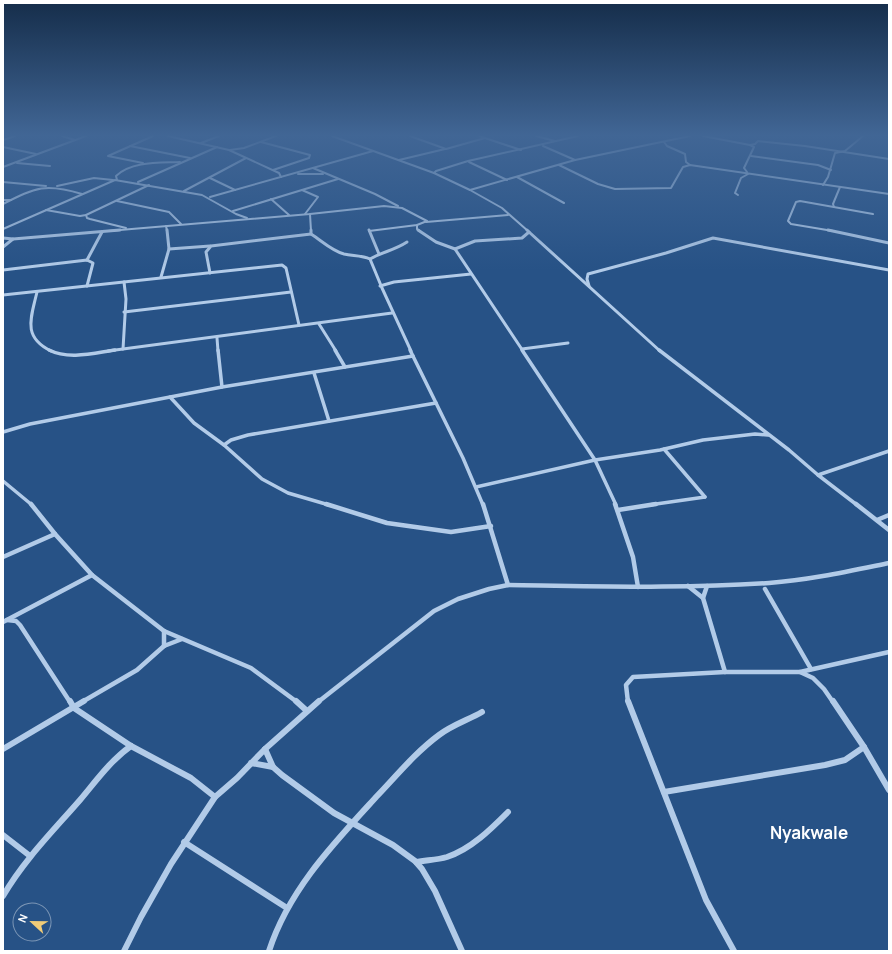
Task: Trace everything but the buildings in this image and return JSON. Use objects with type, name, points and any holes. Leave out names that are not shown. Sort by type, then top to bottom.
[{"type":"street","points":[[54,187],[83,181]]},
{"type":"street","points":[[3,229],[115,181]]},
{"type":"street","points":[[121,181],[210,197],[239,215],[253,218]]},
{"type":"street","points":[[135,182],[140,181]]},
{"type":"street","points":[[184,191],[205,181]]},
{"type":"street","points":[[215,181],[235,190]]},
{"type":"street","points":[[210,197],[269,181]]},
{"type":"street","points":[[233,210],[333,181]]},
{"type":"street","points":[[342,181],[375,194],[428,221],[426,222]]},
{"type":"street","points":[[450,181],[502,208],[662,353],[889,530]]},
{"type":"street","points":[[470,190],[505,181]]},
{"type":"street","points":[[523,181],[564,203]]},
{"type":"street","points":[[591,181],[598,184],[619,189],[671,188],[675,181]]},
{"type":"street","points":[[738,195],[735,192],[740,181]]},
{"type":"street","points":[[792,181],[889,194]]},
{"type":"street","points":[[822,185],[825,181]]},
{"type":"street","points":[[3,182],[51,186],[83,194]]},
{"type":"street","points":[[46,210],[80,216],[86,215],[150,185]]},
{"type":"street","points":[[3,204],[43,186]]},
{"type":"street","points":[[834,207],[833,204],[840,187]]},
{"type":"street","points":[[302,190],[318,197],[316,202],[305,214]]},
{"type":"street","points":[[271,199],[289,215]]},
{"type":"street","points":[[3,200],[11,200]]},
{"type":"street","points":[[117,200],[169,212],[181,224]]},
{"type":"street","points":[[384,206],[390,202]]},
{"type":"street","points":[[873,214],[796,202],[788,221],[791,224],[819,228],[889,243]]},
{"type":"street","points":[[3,238],[14,239],[102,232],[384,206],[402,208]]},
{"type":"street","points":[[310,214],[311,234]]},
{"type":"street","points":[[86,215],[87,218],[90,219],[130,229]]},
{"type":"street","points":[[232,220],[239,215]]},
{"type":"street","points":[[379,254],[368,232],[369,230],[417,225],[426,222],[508,215]]},
{"type":"street","points":[[417,225],[417,229],[436,242],[456,249],[552,397],[595,460],[618,510],[633,557],[638,587]]},
{"type":"street","points":[[161,278],[169,249],[166,226]]},
{"type":"street","points":[[88,260],[102,232]]},
{"type":"street","points":[[456,249],[475,241],[522,238],[529,232]]},
{"type":"street","points":[[169,249],[211,246],[311,234],[331,248],[342,253],[361,255],[370,259],[392,313],[476,487],[491,526],[508,585]]},
{"type":"street","points":[[589,287],[587,279],[588,274],[666,253],[713,238],[889,270]]},
{"type":"street","points":[[3,247],[14,239]]},
{"type":"street","points":[[370,259],[379,254],[396,249],[406,242]]},
{"type":"street","points":[[210,273],[206,252],[211,246]]},
{"type":"street","points":[[3,270],[88,260],[93,262],[87,286]]},
{"type":"street","points":[[3,295],[282,265],[286,268],[299,325]]},
{"type":"street","points":[[380,286],[394,282],[471,274]]},
{"type":"street","points":[[123,349],[124,312],[127,294],[124,282]]},
{"type":"street","points":[[37,292],[30,320],[31,334],[49,350],[58,355],[72,356],[216,338],[392,313]]},
{"type":"street","points":[[124,312],[291,292]]},
{"type":"street","points":[[319,324],[345,367]]},
{"type":"street","points":[[216,338],[222,387]]},
{"type":"street","points":[[522,349],[568,343]]},
{"type":"street","points":[[3,432],[30,424],[222,387],[413,356]]},
{"type":"street","points":[[314,373],[329,421]]},
{"type":"street","points":[[170,397],[194,423],[224,445],[262,479],[279,490],[374,521],[451,532],[491,526]]},
{"type":"street","points":[[224,445],[237,438],[248,435],[436,403]]},
{"type":"street","points":[[476,487],[595,460],[664,449],[703,440],[742,435],[762,434],[770,436]]},
{"type":"street","points":[[618,510],[705,497],[664,449]]},
{"type":"street","points":[[818,475],[889,451]]},
{"type":"street","points":[[3,482],[30,503],[55,534],[92,575],[164,631],[251,668],[286,693],[307,711]]},
{"type":"street","points":[[877,520],[889,515]]},
{"type":"street","points":[[3,557],[55,534]]},
{"type":"street","points":[[124,951],[141,917],[184,842],[215,797],[307,711],[434,612],[458,599],[489,589],[508,585],[638,587],[707,586],[784,582],[831,575],[889,563]]},
{"type":"street","points":[[5,621],[92,575]]},
{"type":"street","points":[[688,586],[704,598]]},
{"type":"street","points":[[707,586],[704,598],[725,672]]},
{"type":"street","points":[[765,589],[811,669]]},
{"type":"street","points":[[5,621],[16,621],[20,625],[74,708],[131,746],[191,778],[215,797]]},
{"type":"street","points":[[164,631],[164,646]]},
{"type":"street","points":[[3,750],[137,670],[164,646],[182,639]]},
{"type":"street","points":[[734,951],[706,900],[634,719],[626,695],[625,686],[629,679],[633,677],[725,672],[800,672],[889,652]]},
{"type":"street","points":[[800,672],[813,678],[824,689],[864,747],[889,790]]},
{"type":"street","points":[[269,951],[272,936],[287,908],[320,860],[351,824],[417,753],[449,728],[465,722],[482,712]]},
{"type":"street","points":[[3,896],[10,882],[30,856],[113,761],[131,746]]},
{"type":"street","points":[[664,792],[825,765],[845,760],[864,747]]},
{"type":"street","points":[[265,749],[273,767]]},
{"type":"street","points":[[251,764],[273,767],[351,824],[396,846],[416,862],[428,879],[437,896],[462,951]]},
{"type":"street","points":[[416,862],[448,856],[470,845],[508,812]]},
{"type":"street","points":[[3,835],[30,856]]},
{"type":"street","points":[[184,842],[287,908]]},
{"type":"district","name":"Nyakwale","points":[[809,832]]}]
